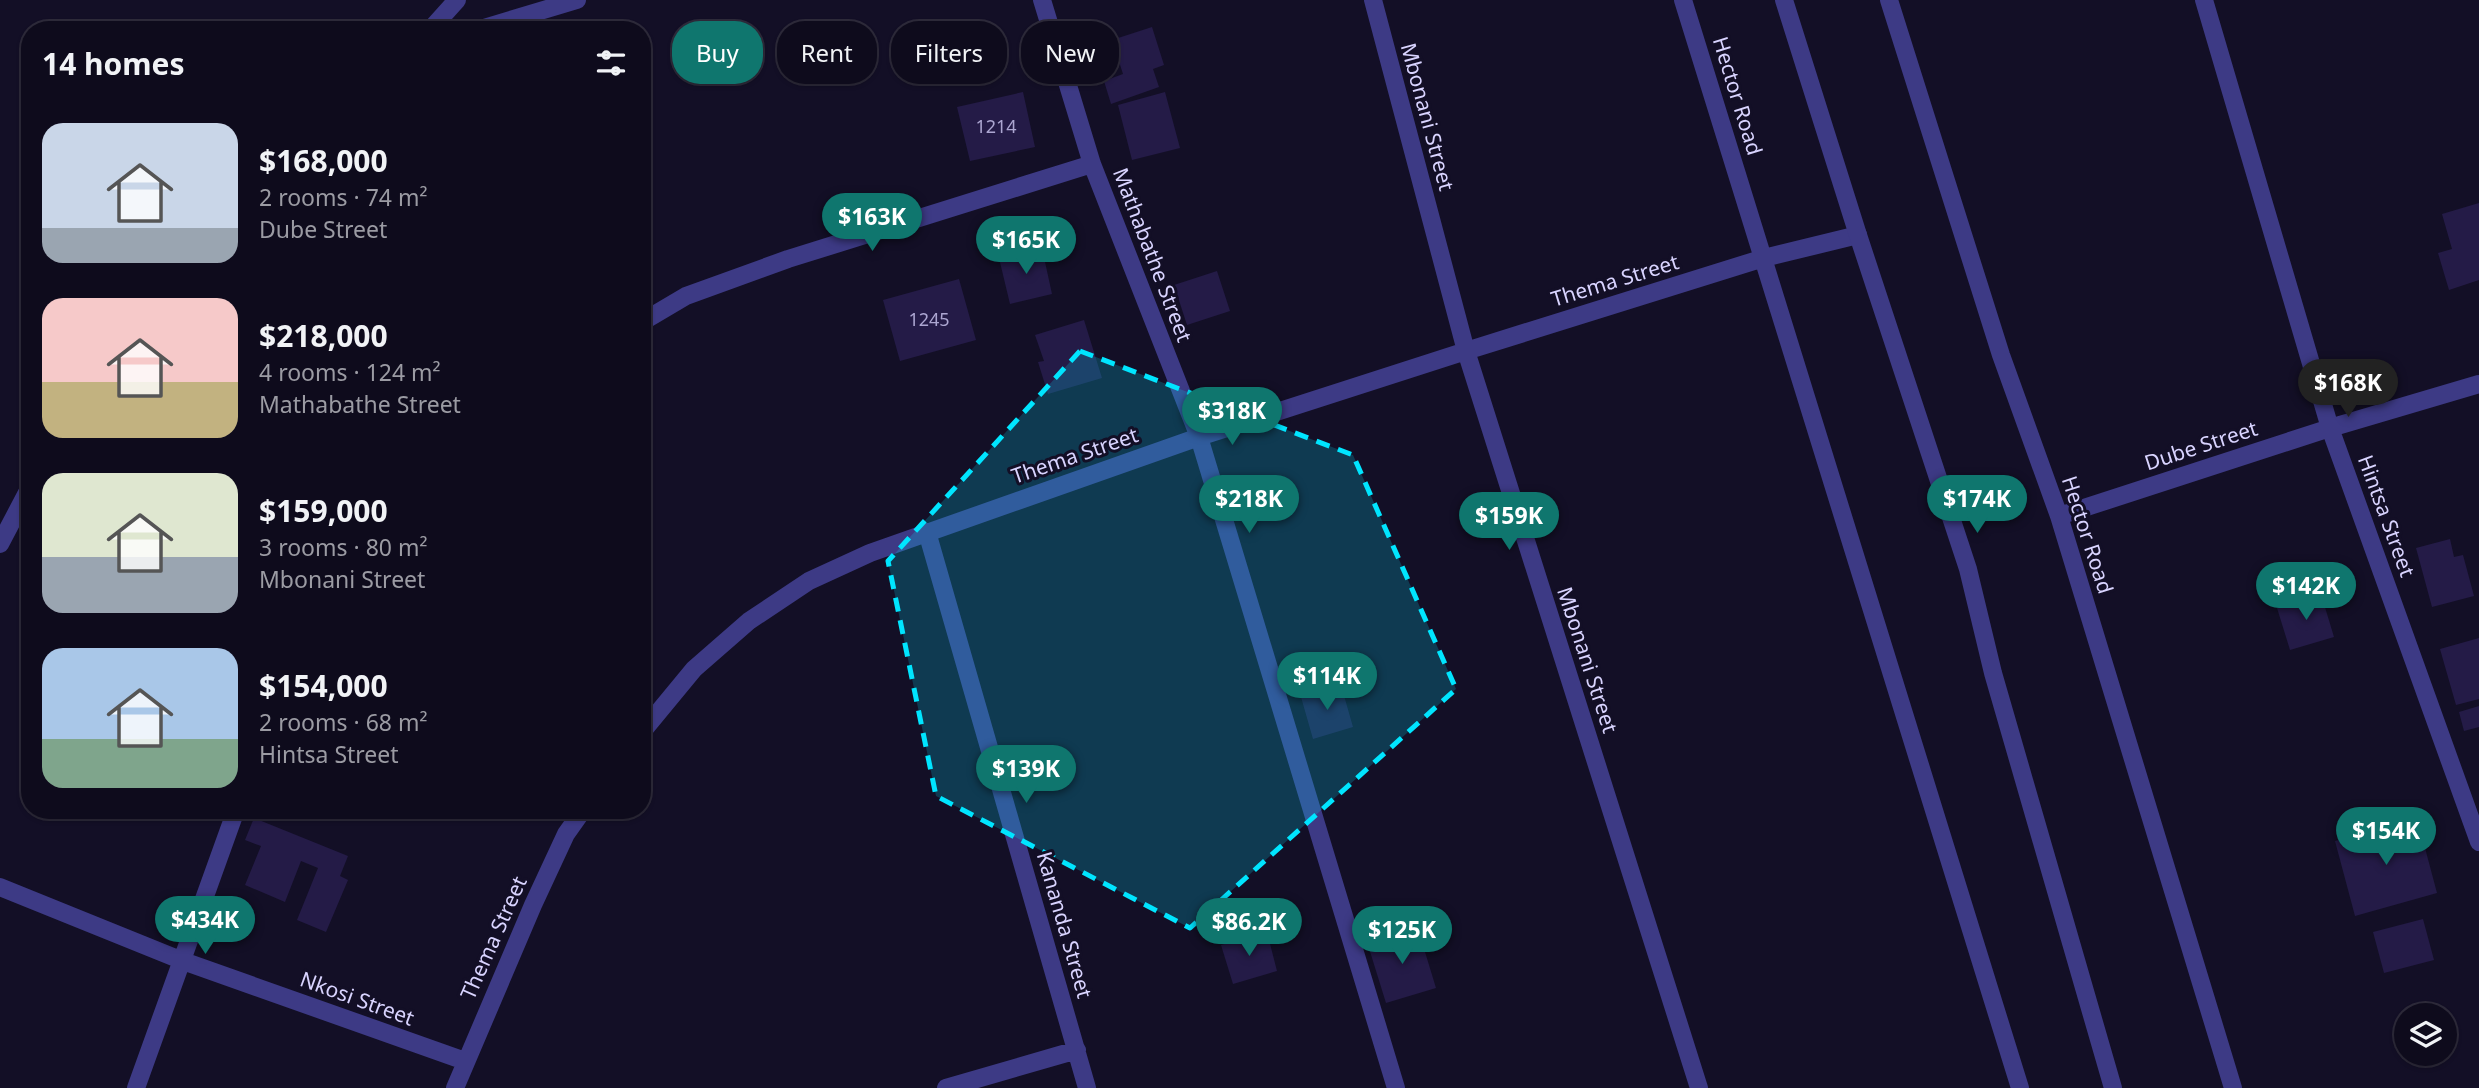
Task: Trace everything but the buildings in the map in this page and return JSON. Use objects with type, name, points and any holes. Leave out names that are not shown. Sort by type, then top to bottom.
[{"type":"street","points":[[438,21],[457,0]]},
{"type":"street","points":[[507,21],[577,0]]},
{"type":"street","name":"Mathabathe Street","points":[[1042,0],[1092,164],[1199,437],[1396,1088]]},
{"type":"street","name":"Mbonani Street","points":[[1373,0],[1466,351],[1699,1088]]},
{"type":"street","name":"Hector Road","points":[[1684,0],[2021,1088]]},
{"type":"street","points":[[1784,0],[1968,569],[1993,673],[2110,1087]]},
{"type":"street","name":"Hector Road","points":[[1888,0],[2001,355],[2059,516],[2233,1088]]},
{"type":"street","name":"Hintsa Street","points":[[2204,0],[2330,428],[2479,842]]},
{"type":"street","points":[[651,317],[686,296],[788,259],[1092,164]]},
{"type":"street","name":"Thema Street","points":[[651,721],[694,669],[749,621],[808,581],[870,553],[1199,437],[1466,351],[1764,258],[1858,235]]},
{"type":"street","name":"Dube Street","points":[[2059,516],[2330,428],[2479,384]]},
{"type":"street","points":[[0,544],[21,504]]},
{"type":"street","name":"Kananda Street","points":[[927,532],[1087,1088]]},
{"type":"street","points":[[136,1088],[233,819]]},
{"type":"street","name":"Thema Street","points":[[455,1088],[566,834],[577,819]]},
{"type":"street","name":"Nkosi Street","points":[[0,887],[183,961],[465,1061]]},
{"type":"street","points":[[946,1088],[1077,1050]]},
{"type":"highlighted area","points":[[1080,351],[1353,455],[1456,689],[1190,928],[936,796],[888,561]]}]
